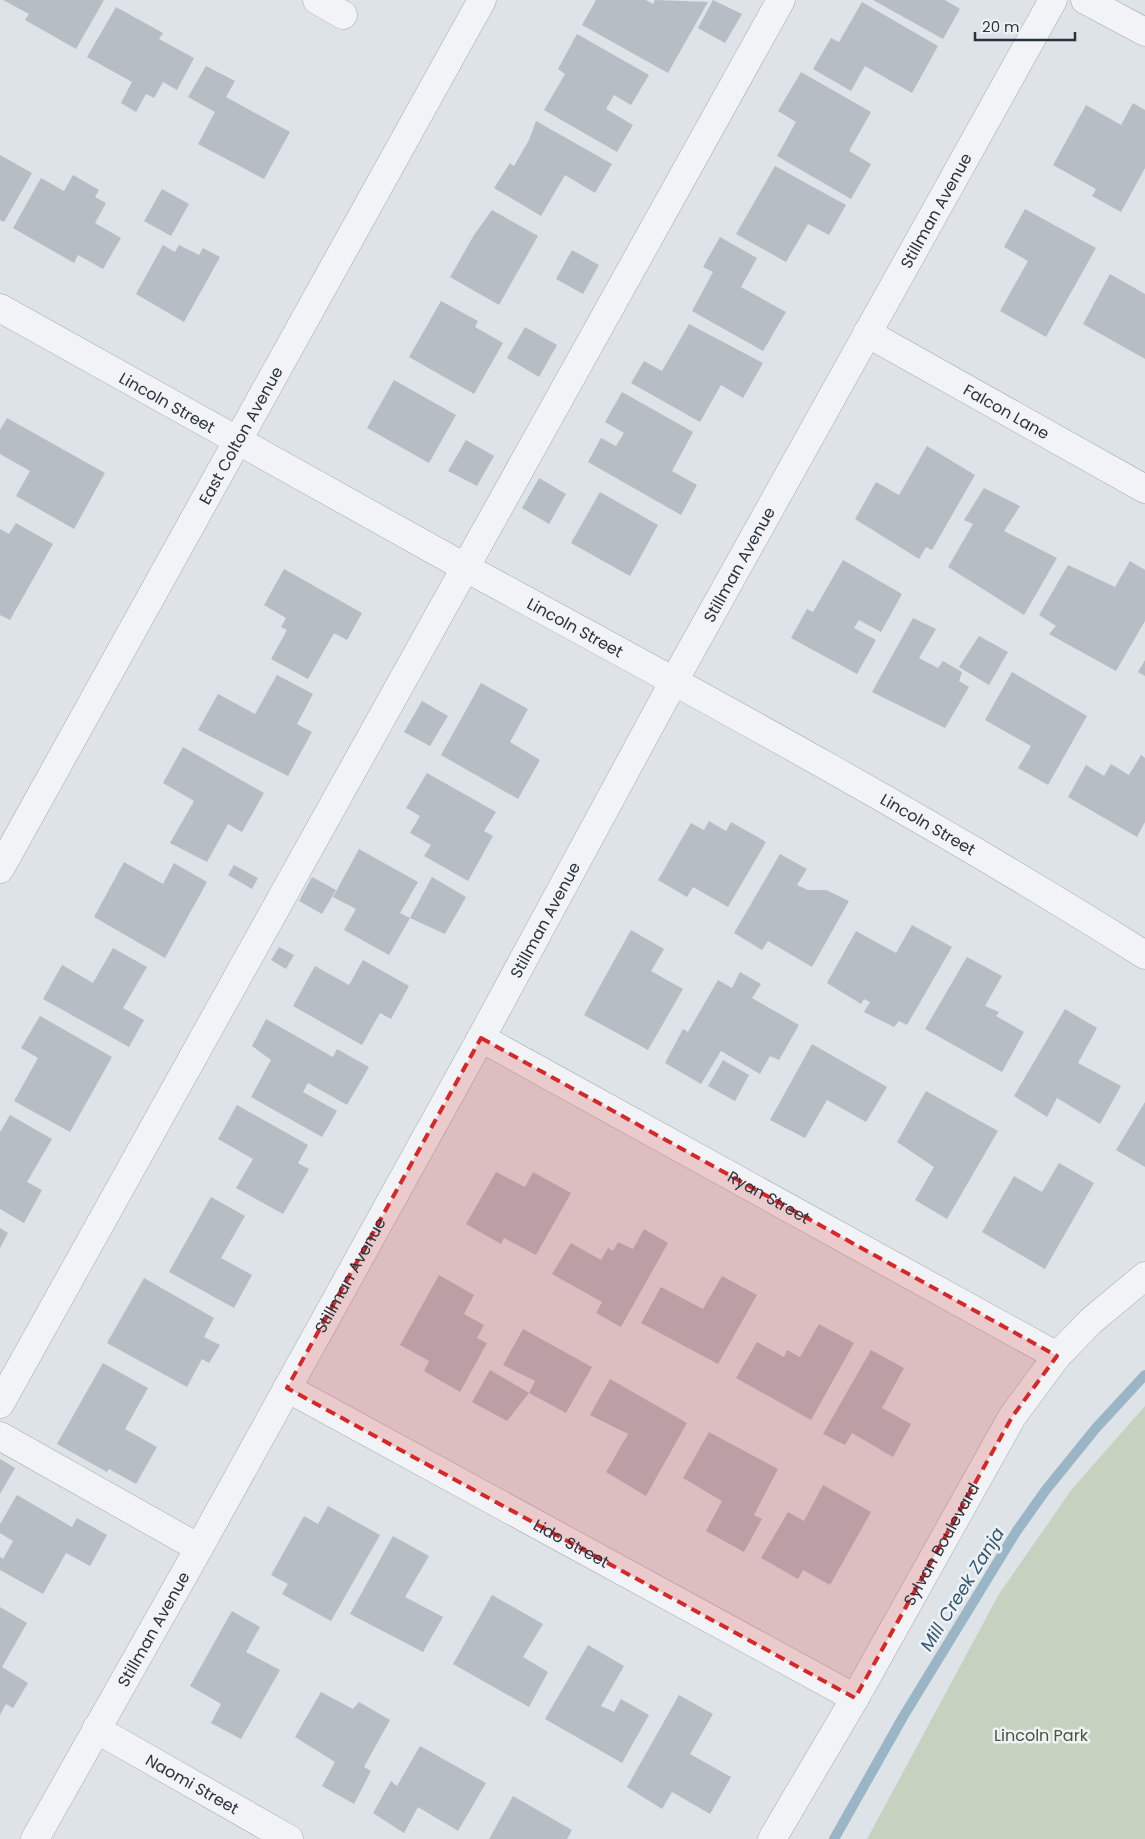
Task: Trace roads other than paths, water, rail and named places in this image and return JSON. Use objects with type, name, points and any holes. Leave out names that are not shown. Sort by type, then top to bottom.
[{"type":"street","points":[[317,0],[343,15]]},
{"type":"street","name":"East Colton Avenue","points":[[0,870],[482,0]]},
{"type":"street","points":[[0,1404],[781,0]]},
{"type":"street","name":"Stillman Avenue","points":[[35,1839],[200,1548],[674,681],[1053,0]]},
{"type":"street","points":[[1085,0],[1145,32]]},
{"type":"street","name":"Lincoln Street","points":[[0,308],[238,443],[674,681],[1020,877],[1145,955]]},
{"type":"street","name":"Falcon Lane","points":[[867,333],[1145,489]]},
{"type":"street","name":"Ryan Street","points":[[480,1038],[1057,1356]]},
{"type":"street","name":"Sylvan Boulevard","points":[[772,1839],[855,1698],[1012,1418],[1057,1356],[1091,1320],[1145,1276]]},
{"type":"street","name":"Lido Street","points":[[287,1388],[855,1698]]},
{"type":"street","points":[[0,1436],[200,1548]]},
{"type":"street","name":"Naomi Street","points":[[96,1729],[289,1839]]},
{"type":"waterway","name":"Mill Creek Zanja","points":[[834,1839],[903,1717],[1016,1532],[1045,1491],[1096,1428],[1145,1375]]},
{"type":"park label","name":"Lincoln Park","points":[[1041,1735]]}]
